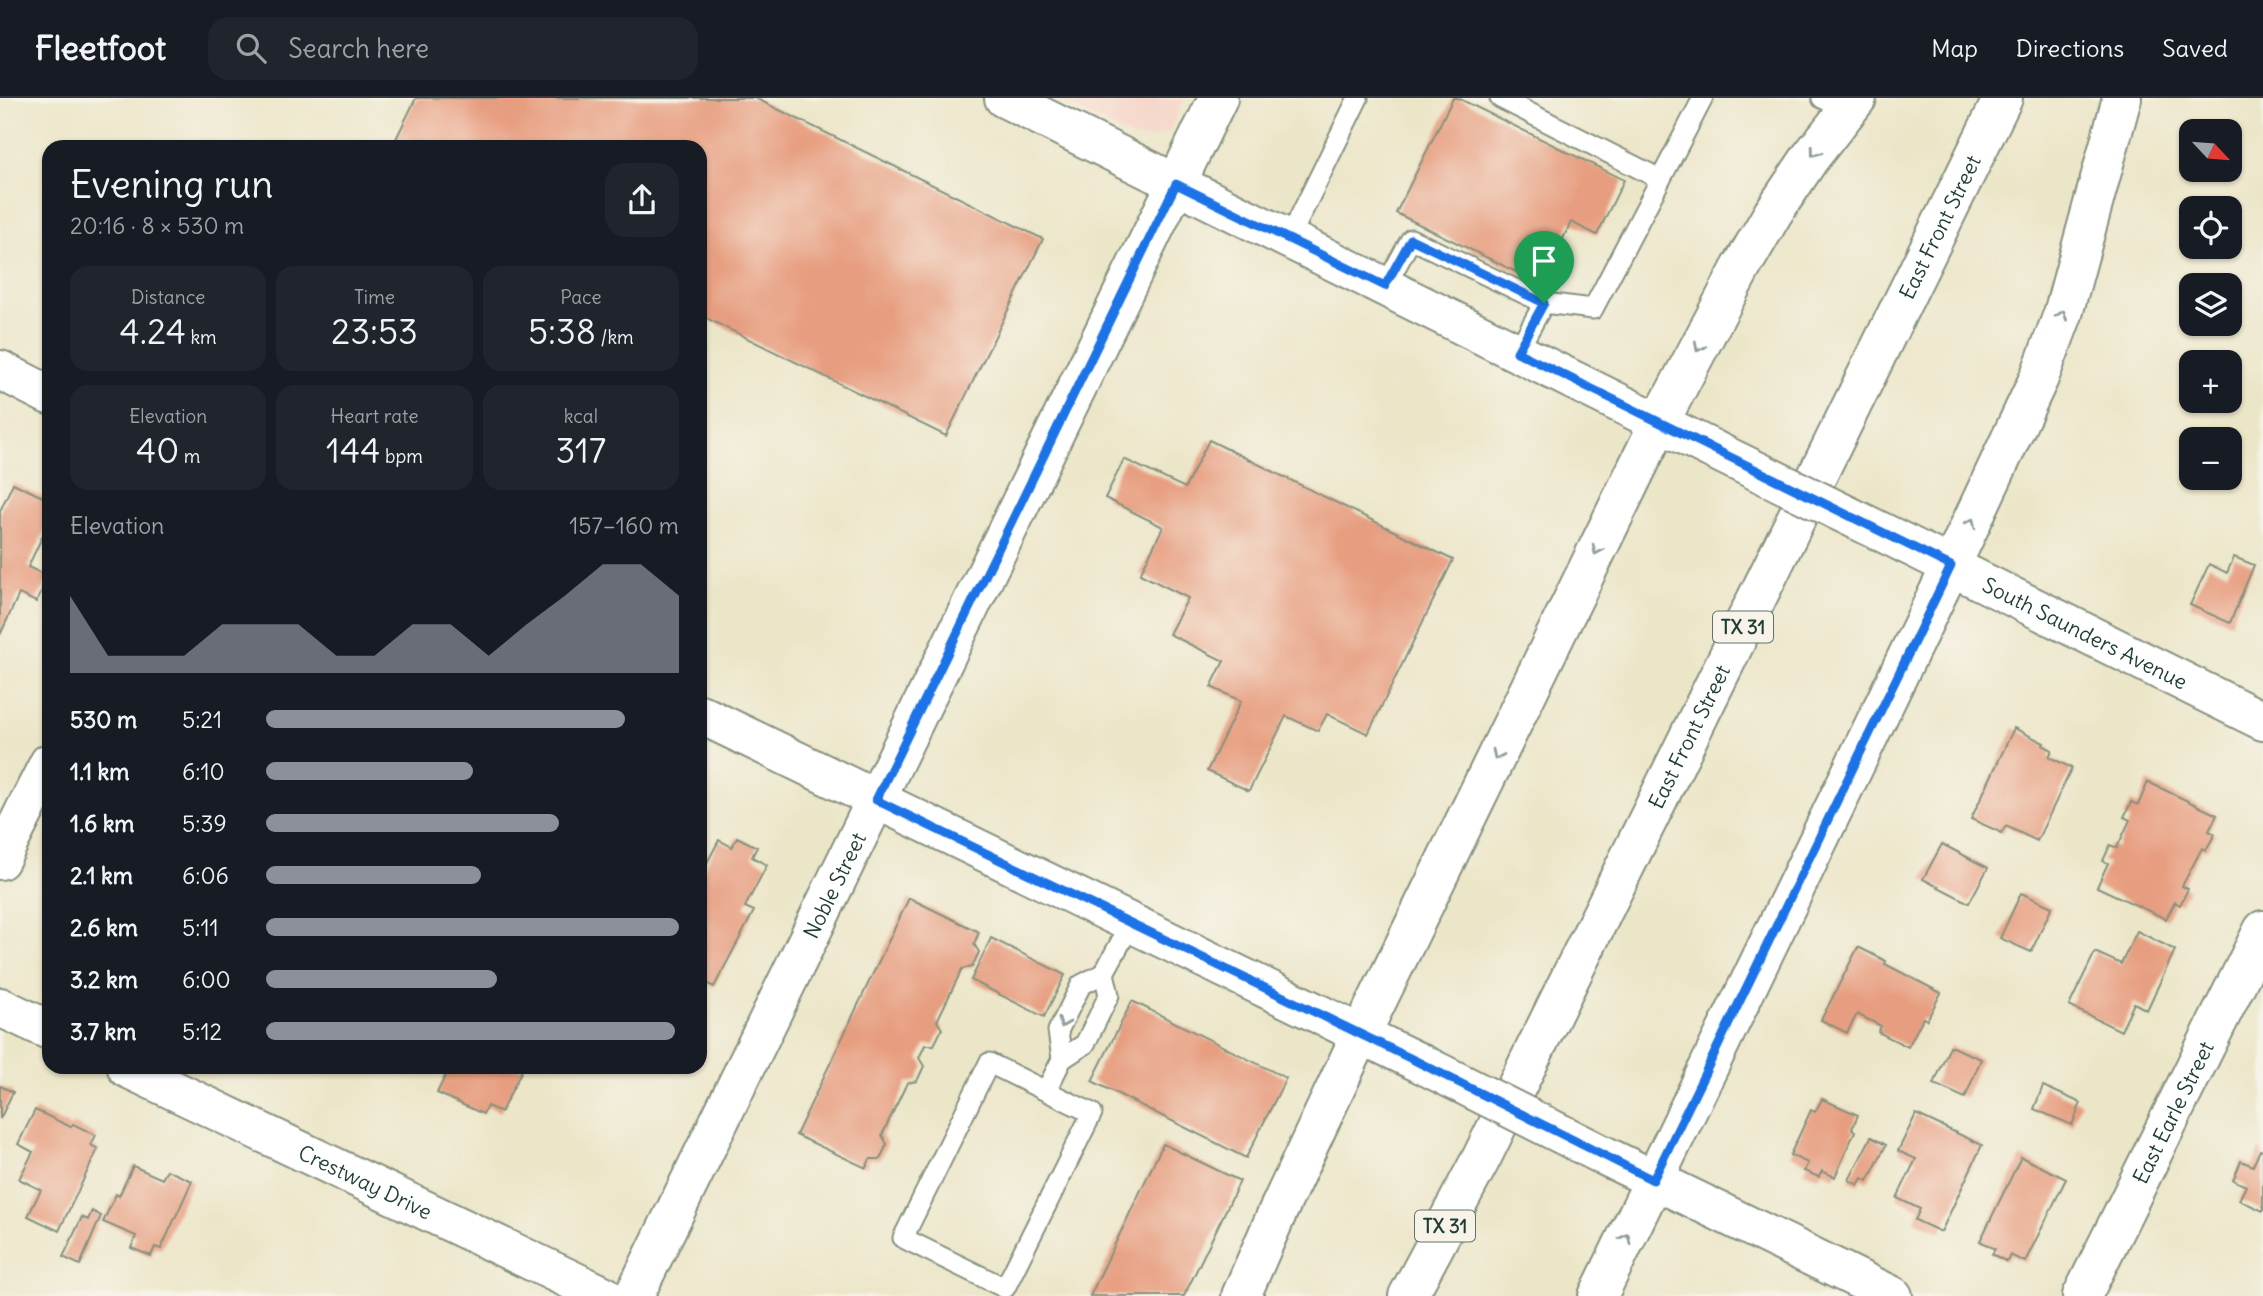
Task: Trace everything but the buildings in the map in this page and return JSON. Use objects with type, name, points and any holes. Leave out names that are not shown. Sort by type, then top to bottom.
[{"type":"street","name":"South Saunders Avenue","points":[[1004,98],[2263,721]]},
{"type":"street","name":"Noble Street","points":[[634,1296],[1219,98]]},
{"type":"street","name":"East Front Street","points":[[1408,1296],[1482,1157],[2003,98]]},
{"type":"street","points":[[1598,1296],[2039,378],[2063,314],[2122,98]]},
{"type":"street","points":[[1241,1296],[1361,1034],[1659,423],[1741,268],[1842,102]]},
{"type":"street","points":[[0,370],[42,391]]},
{"type":"street","points":[[707,717],[1361,1034],[1893,1296]]},
{"type":"street","points":[[0,860],[42,777]]},
{"type":"street","name":"East Earle Street","points":[[2082,1296],[2263,930]]},
{"type":"street","points":[[0,1007],[42,1027]]},
{"type":"street","name":"Crestway Drive","points":[[140,1074],[605,1296]]},
{"type":"lane","points":[[1289,239],[1358,98]]},
{"type":"lane","points":[[1500,98],[1660,179]]},
{"type":"lane","points":[[1385,286],[1411,239],[1544,303],[1593,309],[1703,98]]},
{"type":"lane","points":[[1517,352],[1544,303]]},
{"type":"lane","points":[[1062,1059],[1058,1031],[1081,985],[1104,973],[1131,923]]},
{"type":"lane","points":[[1046,1091],[1062,1059],[1085,1044],[1109,995],[1104,973]]},
{"type":"lane","points":[[989,1063],[1046,1091],[1092,1113],[1005,1288],[903,1238],[989,1063]]},
{"type":"shaded area","points":[[1054,98],[1185,98],[1169,131],[1152,139],[1134,138]]},
{"type":"route","points":[[1176,184],[1385,286],[1411,239],[1544,303],[1517,352],[1951,566],[1653,1180],[1418,1062],[876,800],[1176,184]]}]
